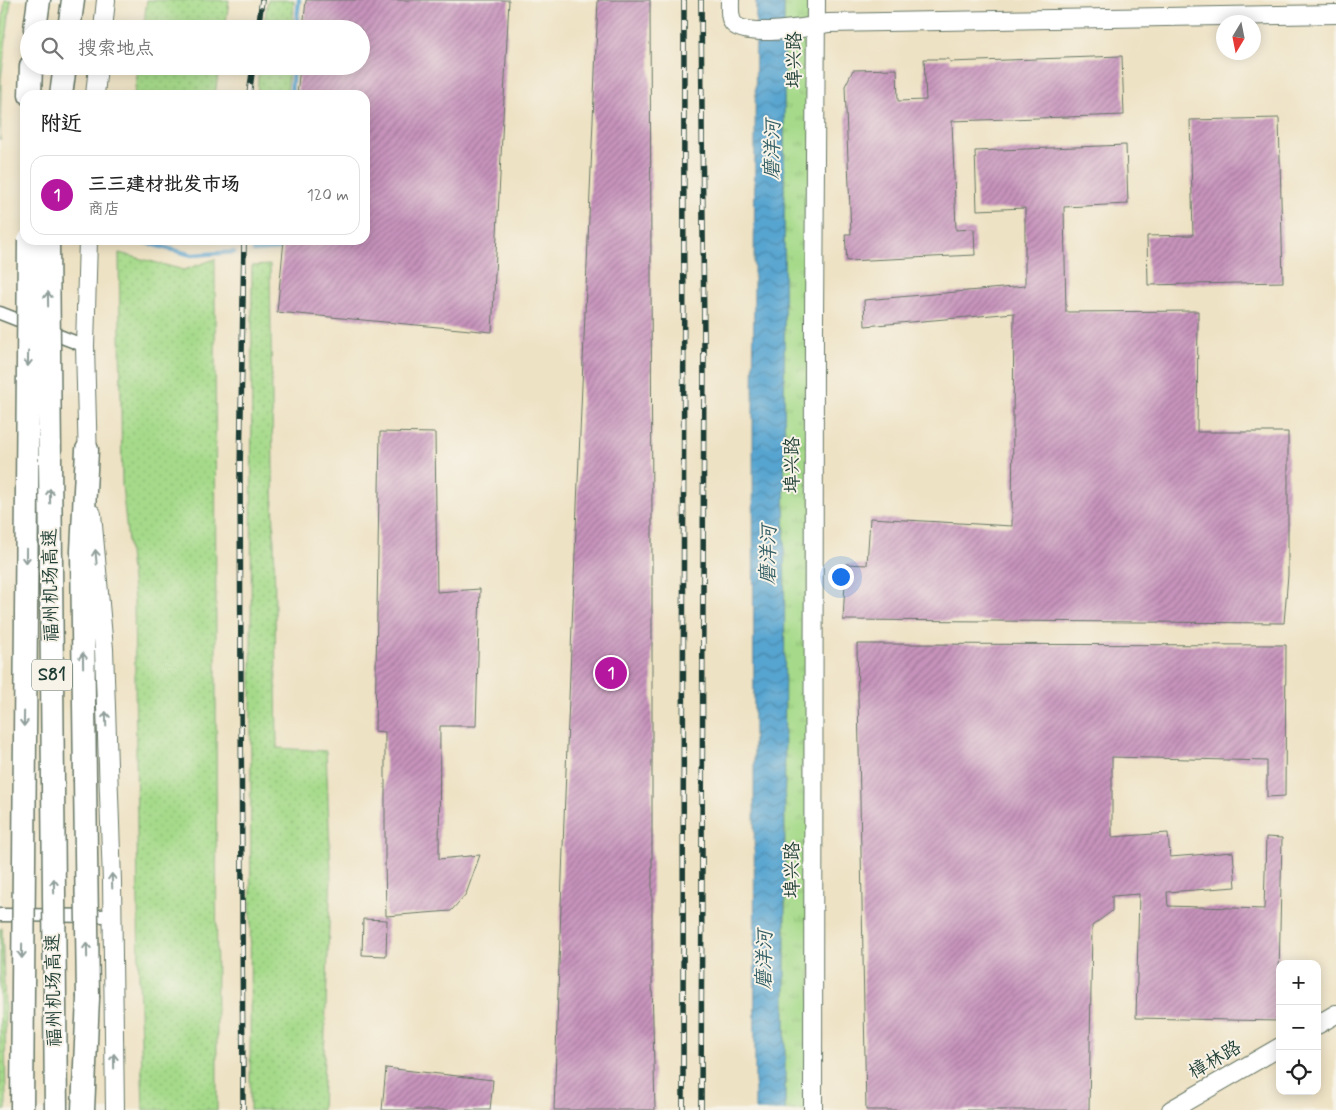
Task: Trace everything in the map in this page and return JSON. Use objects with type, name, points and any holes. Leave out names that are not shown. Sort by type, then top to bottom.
[{"type":"highway","points":[[30,0],[30,20]]},
{"type":"highway","points":[[36,20],[39,0]]},
{"type":"highway","points":[[70,20],[73,0]]},
{"type":"highway","points":[[30,75],[30,90]]},
{"type":"highway","points":[[62,90],[63,75]]},
{"type":"highway","name":"福州机场高速","points":[[22,1110],[29,245]]},
{"type":"highway","name":"福州机场高速","points":[[48,245],[56,1110]]},
{"type":"highway","points":[[83,1110],[88,998],[82,552],[87,450]]},
{"type":"street","points":[[104,20],[106,0]]},
{"type":"street","points":[[730,0],[731,18],[734,25],[748,30],[789,30],[828,23],[1336,14]]},
{"type":"street","name":"埠兴路","points":[[813,1110],[816,0]]},
{"type":"street","points":[[96,90],[97,75]]},
{"type":"street","points":[[88,245],[85,346],[87,450],[104,649],[112,916],[115,1110]]},
{"type":"street","points":[[0,312],[85,346]]},
{"type":"street","points":[[0,915],[112,916]]},
{"type":"street","points":[[1321,1023],[1336,1014]]},
{"type":"street","name":"樟林路","points":[[1171,1110],[1276,1050]]},
{"type":"green space","points":[[5,0],[11,0],[1,79],[0,140],[0,46]]},
{"type":"green space","points":[[147,0],[229,0],[226,20],[144,20]]},
{"type":"green space","points":[[268,0],[294,0],[293,20],[265,20]]},
{"type":"green space","points":[[784,0],[813,0],[810,1110],[785,1110]]},
{"type":"green space","points":[[137,75],[218,75],[216,90],[135,90]]},
{"type":"green space","points":[[258,75],[288,75],[287,90],[257,90]]},
{"type":"green space","points":[[119,253],[184,270],[215,259],[217,1110],[143,1110],[139,978],[134,600],[122,485]]},
{"type":"green space","points":[[270,265],[277,748],[326,751],[331,874],[322,1110],[250,1110],[252,266]]},
{"type":"green space","points":[[2,928],[6,1110],[0,1110],[0,929]]},
{"type":"water","name":"磨洋河","points":[[756,0],[784,0],[785,1110],[755,1110],[753,412]]},
{"type":"building","points":[[306,0],[509,0],[492,332],[277,312],[284,245],[370,245],[370,90],[298,90],[299,75],[370,75],[370,20],[304,20]]},
{"type":"building","points":[[598,0],[650,0],[652,981],[655,1110],[554,1110],[564,819]]},
{"type":"building","points":[[1122,56],[1124,115],[952,121],[956,230],[974,229],[975,255],[847,261],[845,234],[851,234],[845,86],[853,70],[897,69],[898,101],[926,100],[924,59],[949,59],[950,62]]},
{"type":"building","points":[[1279,118],[1283,282],[1148,285],[1147,236],[1193,235],[1190,120]]},
{"type":"building","points":[[1126,145],[1128,204],[1064,207],[1066,312],[1198,311],[1197,432],[1288,432],[1288,575],[1284,623],[843,620],[846,564],[867,565],[870,518],[1012,526],[1014,313],[865,326],[864,300],[1025,286],[1025,208],[977,210],[975,151]]},
{"type":"building","points":[[380,432],[435,433],[437,592],[480,589],[476,726],[440,726],[439,859],[480,855],[466,894],[451,911],[386,916],[385,732],[375,731]]},
{"type":"building","points":[[857,644],[1286,645],[1285,796],[1267,797],[1267,761],[1112,757],[1112,837],[1168,833],[1170,857],[1233,852],[1236,887],[1167,892],[1168,906],[1264,909],[1266,837],[1282,838],[1279,960],[1276,960],[1276,1021],[1136,1018],[1139,894],[1112,896],[1112,911],[1092,926],[1089,1110],[866,1110]]},
{"type":"building","points":[[363,919],[387,920],[386,956],[362,955]]},
{"type":"building","points":[[386,1068],[493,1080],[490,1110],[382,1110]]},
{"type":"waterway","points":[[297,20],[299,0]]},
{"type":"waterway","points":[[291,90],[292,75]]},
{"type":"waterway","points":[[155,245],[192,255],[234,252]]},
{"type":"waterway","points":[[254,251],[278,249],[278,245]]},
{"type":"railway","points":[[259,20],[262,0]]},
{"type":"railway","points":[[683,1110],[684,0]]},
{"type":"railway","points":[[701,0],[704,342],[701,1110]]},
{"type":"railway","points":[[250,90],[252,75]]},
{"type":"railway","points":[[243,1110],[240,473],[244,245]]},
{"type":"place","name":"三三建材批发市场","points":[[611,673]]}]
